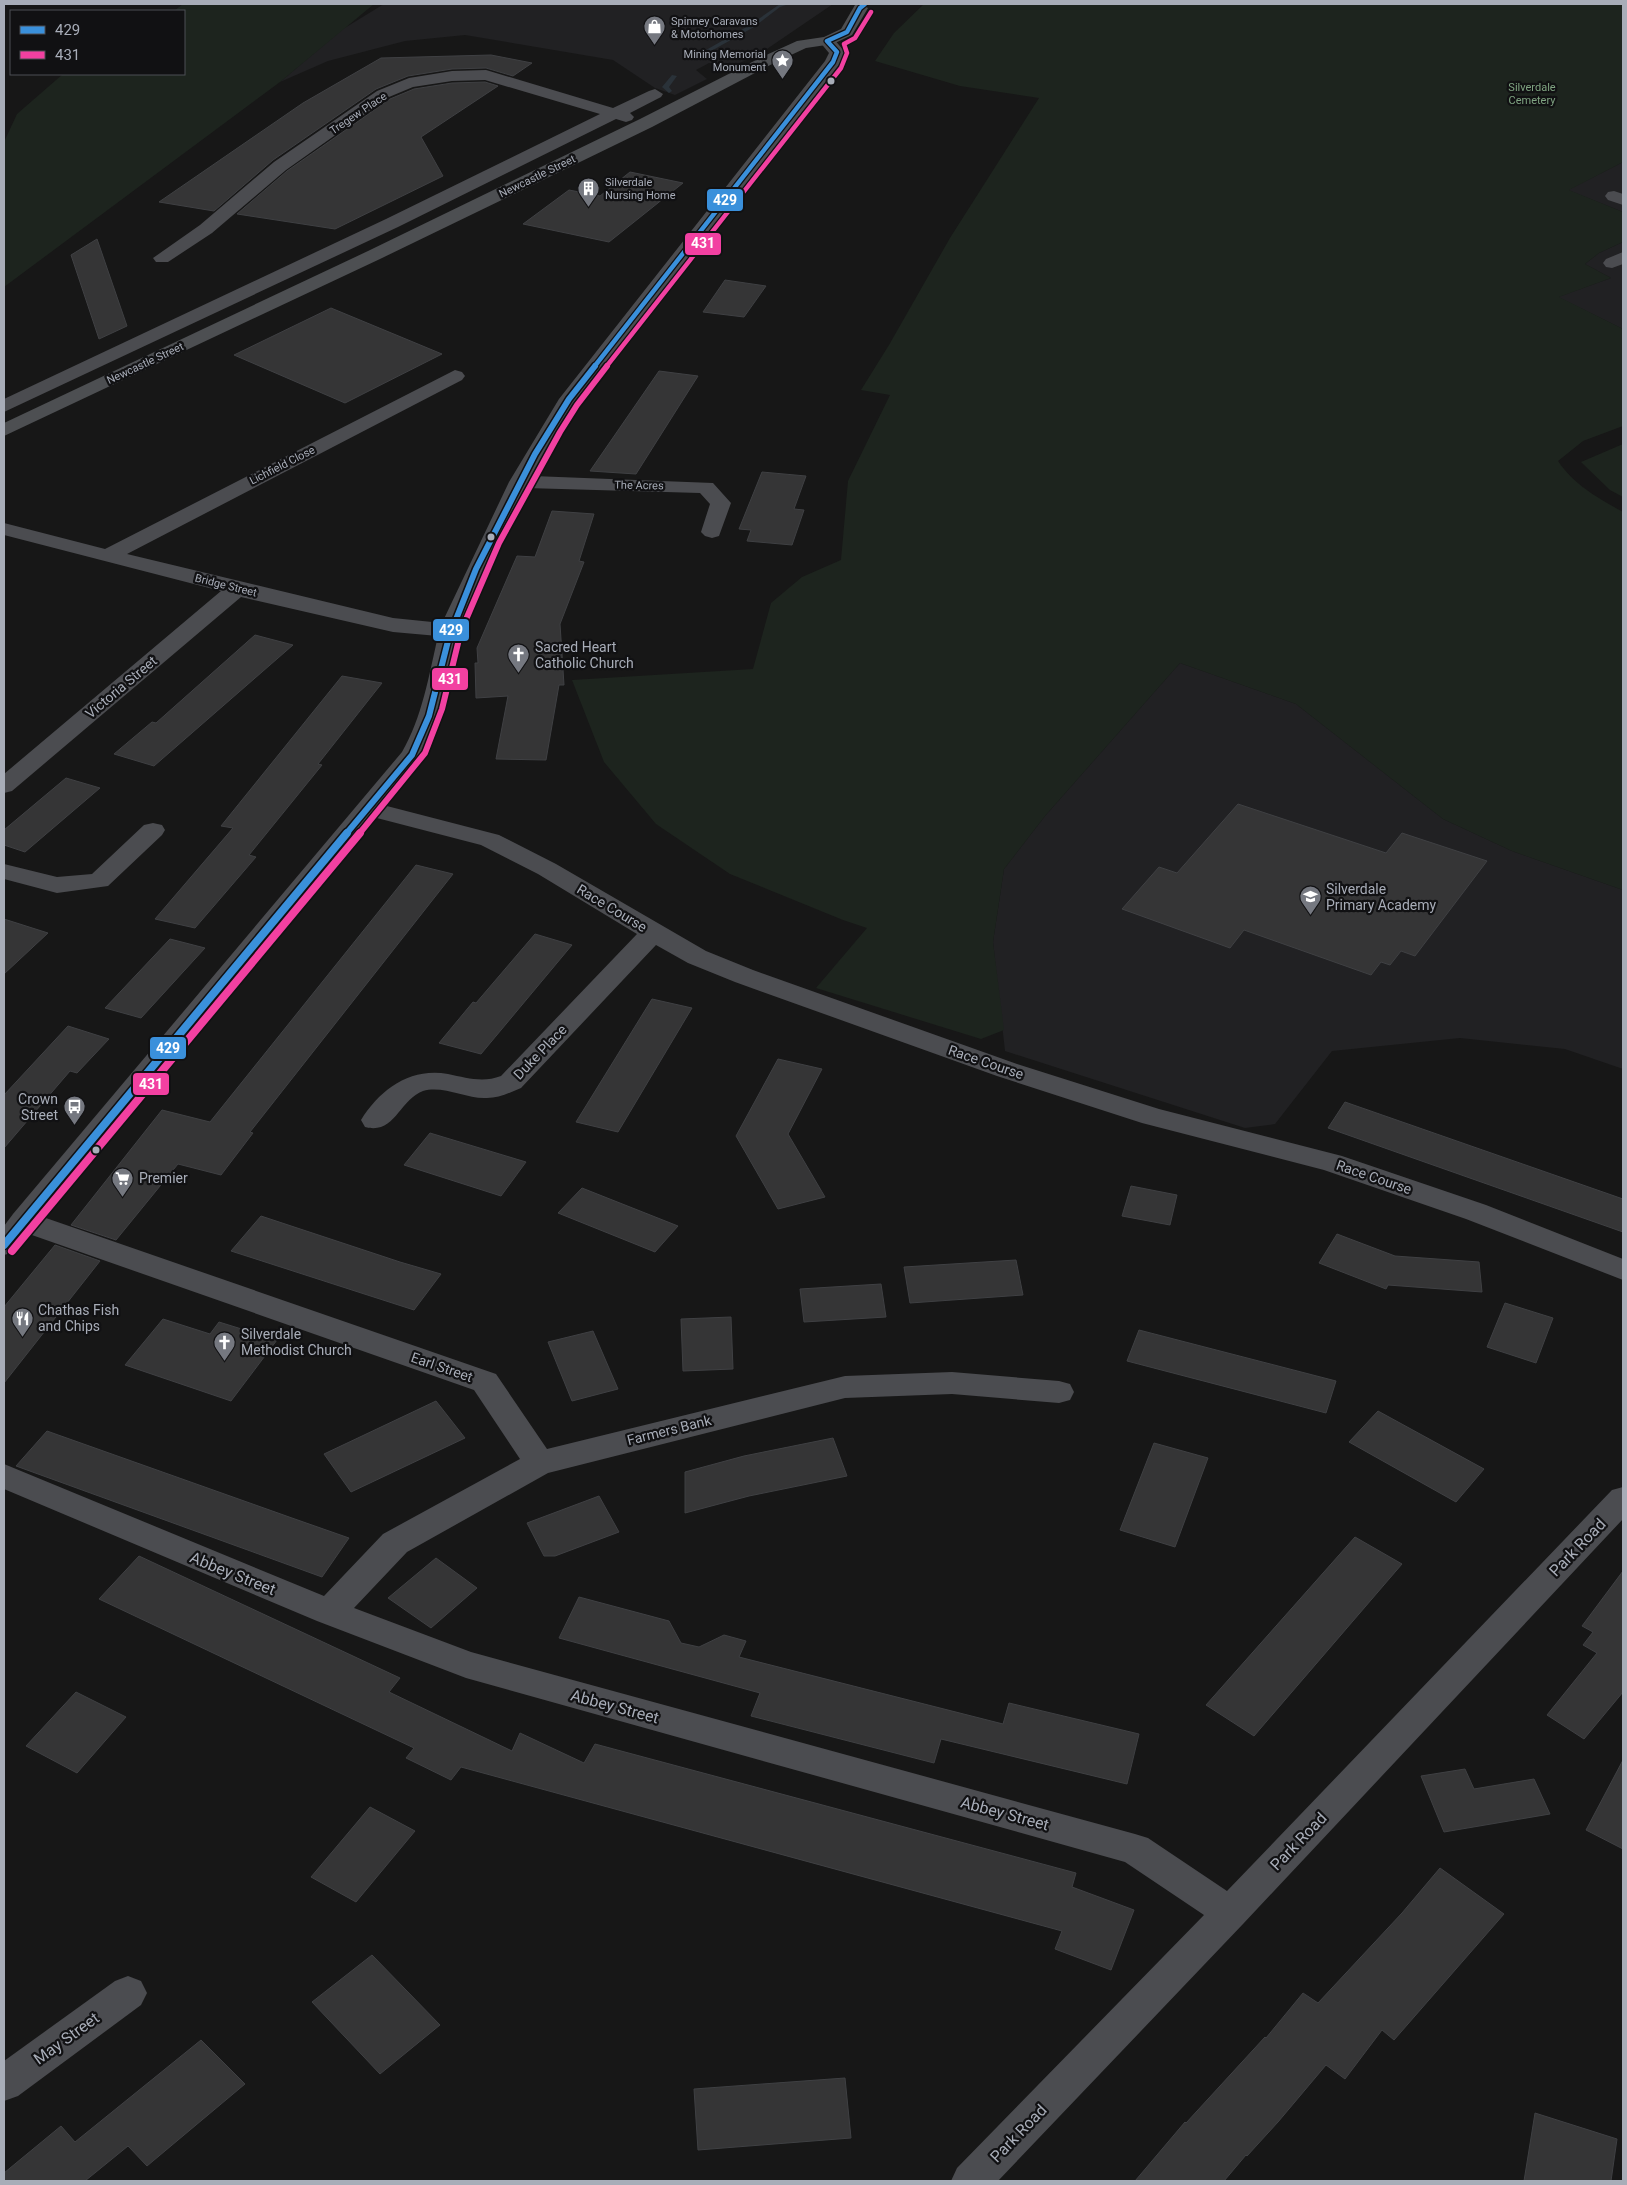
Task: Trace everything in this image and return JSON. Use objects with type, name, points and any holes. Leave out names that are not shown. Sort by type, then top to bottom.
[{"type":"main road","name":"Newcastle Street","points":[[4,430],[646,123],[803,44],[827,40],[847,32],[863,6]]},
{"type":"street","points":[[4,1245],[412,755],[422,738],[439,683],[450,631],[466,592],[519,482],[569,399],[833,62],[837,52],[827,40]]},
{"type":"street","name":"Tregew Place","points":[[162,258],[206,229],[288,161],[383,94],[409,83],[452,76],[486,75],[646,123]]},
{"type":"street","name":"Newcastle Street","points":[[12,402],[655,94]]},
{"type":"street","points":[[220,304],[247,315]]},
{"type":"street","name":"Lichfield Close","points":[[109,555],[455,376]]},
{"type":"street","name":"Newcastle Street","points":[[12,402],[42,411]]},
{"type":"street","name":"The Acres","points":[[519,482],[706,486],[721,503],[712,532]]},
{"type":"street","name":"Bridge Street","points":[[4,529],[237,589],[393,625],[450,631]]},
{"type":"street","name":"Victoria Street","points":[[4,786],[237,589]]},
{"type":"street","name":"Race Course","points":[[368,809],[457,830],[490,840],[538,864],[697,957],[744,976],[1006,1070],[1152,1116],[1332,1163],[1476,1212],[1623,1270]]},
{"type":"street","points":[[4,871],[57,885],[99,882],[153,830]]},
{"type":"street","name":"Duke Place","points":[[375,1120],[409,1087],[424,1082],[441,1082],[476,1089],[494,1089],[511,1082],[653,933]]},
{"type":"street","name":"Earl Street","points":[[24,1221],[486,1382],[540,1463]]},
{"type":"street","name":"Farmers Bank","points":[[328,1612],[395,1542],[540,1463],[845,1387],[952,1383],[1059,1392]]},
{"type":"street","name":"Abbey Street","points":[[4,1476],[328,1612],[466,1664],[1135,1849],[1230,1913]]},
{"type":"street","name":"Park Road","points":[[971,2181],[1230,1913],[1623,1499]]},
{"type":"street","name":"May Street","points":[[4,2083],[128,1993]]},
{"type":"shaded area","name":"Spinney Caravans & Motorhomes","points":[[384,4],[833,4],[764,51],[740,63],[709,63],[696,70],[707,79],[675,95],[655,88],[613,60],[465,35],[405,41],[328,61],[280,82],[343,29]]},
{"type":"shaded area","points":[[1623,162],[1623,212],[1568,190]]},
{"type":"shaded area","points":[[1623,242],[1623,329],[1558,297],[1611,278],[1585,264],[1599,253]]},
{"type":"shaded area","name":"Silverdale Primary Academy","points":[[1180,663],[1296,704],[1443,819],[1512,851],[1623,890],[1623,1069],[1565,1049],[1460,1038],[1332,1051],[1275,1124],[1245,1128],[1005,1051],[993,942],[1004,869],[1045,816]]},
{"type":"green space","points":[[183,4],[374,4],[280,82],[4,287],[4,142],[17,114],[62,75],[185,75],[185,10],[175,10]]},
{"type":"green space","name":"Silverdale Cemetery","points":[[924,4],[1623,4],[1623,162],[1569,190],[1623,212],[1623,242],[1599,253],[1585,264],[1611,278],[1559,297],[1623,329],[1623,426],[1583,441],[1558,461],[1564,470],[1579,484],[1623,512],[1623,890],[1512,851],[1443,819],[1296,704],[1180,663],[1045,816],[1004,869],[993,942],[1004,1030],[981,1039],[816,988],[867,928],[730,874],[656,824],[604,762],[572,680],[753,669],[771,603],[802,577],[841,560],[848,481],[890,395],[861,390],[950,238],[1039,98],[960,86],[875,61],[894,33]]},
{"type":"green space","points":[[1623,444],[1623,497],[1610,490],[1581,462]]},
{"type":"building","points":[[491,55],[532,63],[513,76],[486,68],[452,69],[408,76],[376,89],[273,160],[214,211],[159,202],[303,103],[381,58]]},
{"type":"building","points":[[485,82],[498,86],[421,137],[443,176],[335,229],[237,214],[287,171],[390,99],[414,89],[452,83]]},
{"type":"building","name":"Silverdale Nursing Home","points":[[630,172],[683,183],[609,242],[523,224],[569,190],[600,196]]},
{"type":"building","points":[[97,239],[127,326],[99,339],[71,255]]},
{"type":"building","points":[[725,280],[766,286],[744,317],[703,312]]},
{"type":"building","points":[[331,308],[442,354],[345,403],[234,355]]},
{"type":"building","points":[[659,371],[698,376],[636,474],[590,471]]},
{"type":"building","points":[[762,472],[806,476],[794,509],[804,510],[792,545],[747,541],[751,530],[739,529]]},
{"type":"building","points":[[552,511],[594,514],[579,561],[584,562],[560,624],[564,685],[559,685],[546,760],[496,759],[508,696],[476,698],[475,663],[478,663],[477,648],[517,556],[535,557]]},
{"type":"building","points":[[255,635],[293,645],[154,766],[114,754],[152,722],[156,723]]},
{"type":"building","points":[[342,676],[382,683],[318,764],[322,765],[249,855],[256,857],[195,928],[155,919],[233,828],[221,826]]},
{"type":"building","points":[[66,778],[100,788],[25,852],[4,845],[4,830]]},
{"type":"building","points":[[1238,804],[1386,853],[1402,833],[1487,861],[1415,956],[1401,951],[1390,965],[1381,962],[1371,975],[1244,930],[1230,948],[1122,909],[1159,867],[1177,873]]},
{"type":"building","points":[[416,865],[453,874],[250,1132],[253,1133],[221,1175],[178,1164],[116,1240],[71,1225],[162,1110],[210,1122]]},
{"type":"building","points":[[4,919],[48,933],[4,974]]},
{"type":"building","points":[[535,934],[572,945],[481,1054],[439,1043],[473,1002],[476,1003]]},
{"type":"building","points":[[170,939],[205,948],[141,1018],[105,1008]]},
{"type":"building","points":[[652,999],[692,1008],[618,1132],[576,1122]]},
{"type":"building","points":[[68,1026],[109,1039],[77,1073],[70,1071],[4,1148],[4,1095]]},
{"type":"building","points":[[778,1059],[822,1069],[788,1134],[825,1197],[778,1209],[736,1136]]},
{"type":"building","points":[[1345,1102],[1623,1199],[1623,1232],[1328,1128]]},
{"type":"building","points":[[430,1133],[526,1162],[501,1196],[404,1165]]},
{"type":"building","points":[[1131,1186],[1177,1195],[1170,1225],[1122,1216]]},
{"type":"building","points":[[582,1188],[678,1226],[655,1252],[558,1213]]},
{"type":"building","points":[[261,1216],[441,1274],[414,1310],[231,1251]]},
{"type":"building","points":[[1337,1234],[1395,1256],[1479,1262],[1482,1292],[1388,1285],[1386,1289],[1319,1263]]},
{"type":"building","name":"Chathas Fish and Chips","points":[[55,1245],[100,1261],[4,1383],[4,1307]]},
{"type":"building","points":[[1016,1260],[1023,1295],[910,1303],[904,1267]]},
{"type":"building","points":[[881,1284],[886,1317],[804,1322],[800,1289]]},
{"type":"building","points":[[1505,1303],[1553,1318],[1536,1363],[1487,1347]]},
{"type":"building","points":[[731,1317],[733,1369],[683,1371],[681,1319]]},
{"type":"building","name":"Silverdale Methodist Church","points":[[163,1319],[210,1334],[219,1322],[277,1340],[231,1401],[125,1365]]},
{"type":"building","points":[[1139,1330],[1336,1381],[1326,1413],[1127,1361]]},
{"type":"building","points":[[593,1331],[618,1389],[572,1401],[548,1342]]},
{"type":"building","points":[[436,1401],[465,1438],[351,1492],[324,1454]]},
{"type":"building","points":[[1378,1411],[1484,1469],[1456,1502],[1349,1442]]},
{"type":"building","points":[[47,1431],[349,1538],[322,1577],[16,1466]]},
{"type":"building","points":[[833,1438],[847,1476],[749,1496],[685,1513],[685,1472],[744,1456]]},
{"type":"building","points":[[1154,1443],[1208,1458],[1175,1547],[1120,1530]]},
{"type":"building","points":[[599,1496],[619,1532],[555,1556],[544,1556],[527,1523]]},
{"type":"building","points":[[1355,1537],[1402,1564],[1254,1736],[1206,1705]]},
{"type":"building","points":[[139,1556],[400,1678],[389,1692],[512,1751],[520,1733],[584,1763],[595,1744],[1076,1873],[1072,1887],[1134,1910],[1111,1970],[1055,1949],[1062,1931],[461,1767],[451,1780],[406,1758],[414,1748],[99,1599]]},
{"type":"building","points":[[436,1558],[477,1588],[431,1628],[388,1598]]},
{"type":"building","points":[[1623,1571],[1623,1692],[1584,1739],[1547,1715],[1597,1653],[1583,1645],[1593,1632],[1582,1626]]},
{"type":"building","points":[[579,1597],[669,1621],[681,1643],[699,1647],[724,1635],[746,1641],[739,1657],[1003,1724],[1009,1703],[1139,1734],[1127,1784],[941,1739],[934,1763],[751,1716],[760,1693],[559,1638]]},
{"type":"building","points":[[76,1692],[126,1717],[77,1773],[26,1746]]},
{"type":"building","points":[[1623,1760],[1623,1849],[1586,1830]]},
{"type":"building","points":[[1465,1769],[1474,1789],[1534,1779],[1550,1814],[1444,1832],[1421,1776]]},
{"type":"building","points":[[370,1807],[415,1831],[356,1902],[311,1877]]},
{"type":"building","points":[[1440,1868],[1504,1914],[1394,2040],[1382,2030],[1345,2079],[1326,2065],[1278,2122],[1224,2181],[1135,2181],[1185,2122],[1266,2038],[1303,1993],[1318,2003],[1402,1913]]},
{"type":"building","points":[[372,1955],[440,2025],[380,2074],[312,2002]]},
{"type":"building","points":[[201,2040],[245,2084],[147,2166],[128,2146],[85,2181],[4,2181],[4,2173],[61,2126],[75,2142]]},
{"type":"building","points":[[845,2078],[851,2138],[698,2150],[694,2089]]},
{"type":"building","points":[[1535,2113],[1617,2139],[1611,2181],[1524,2181]]},
{"type":"waterway","points":[[702,54],[752,26],[778,6],[786,4]]},
{"type":"waterway","points":[[669,91],[665,87],[674,76]]},
{"type":"transit line","name":"429","points":[[4,1245],[412,755],[432,708],[451,629],[463,599],[489,539],[519,482],[552,426],[569,399],[833,62],[837,52],[827,41],[847,32],[860,8],[865,4]]},
{"type":"transit line","name":"431","points":[[12,1251],[420,761],[440,718],[459,638],[472,601],[513,515],[560,432],[577,405],[841,68],[847,53],[844,44],[855,38],[871,12]]},
{"type":"place","name":"Spinney Caravans & Motorhomes","points":[[655,46]]},
{"type":"place","name":"Mining Memorial Monument","points":[[782,79]]},
{"type":"place","name":"Silverdale Nursing Home","points":[[589,207]]},
{"type":"place","name":"Sacred Heart Catholic Church","points":[[519,674]]},
{"type":"place","name":"Silverdale Primary Academy","points":[[1310,916]]},
{"type":"place","name":"Crown Street","points":[[74,1126]]},
{"type":"place","name":"Premier","points":[[123,1197]]},
{"type":"place","name":"Chathas Fish and Chips","points":[[22,1337]]},
{"type":"place","name":"Silverdale Methodist Church","points":[[225,1361]]}]
